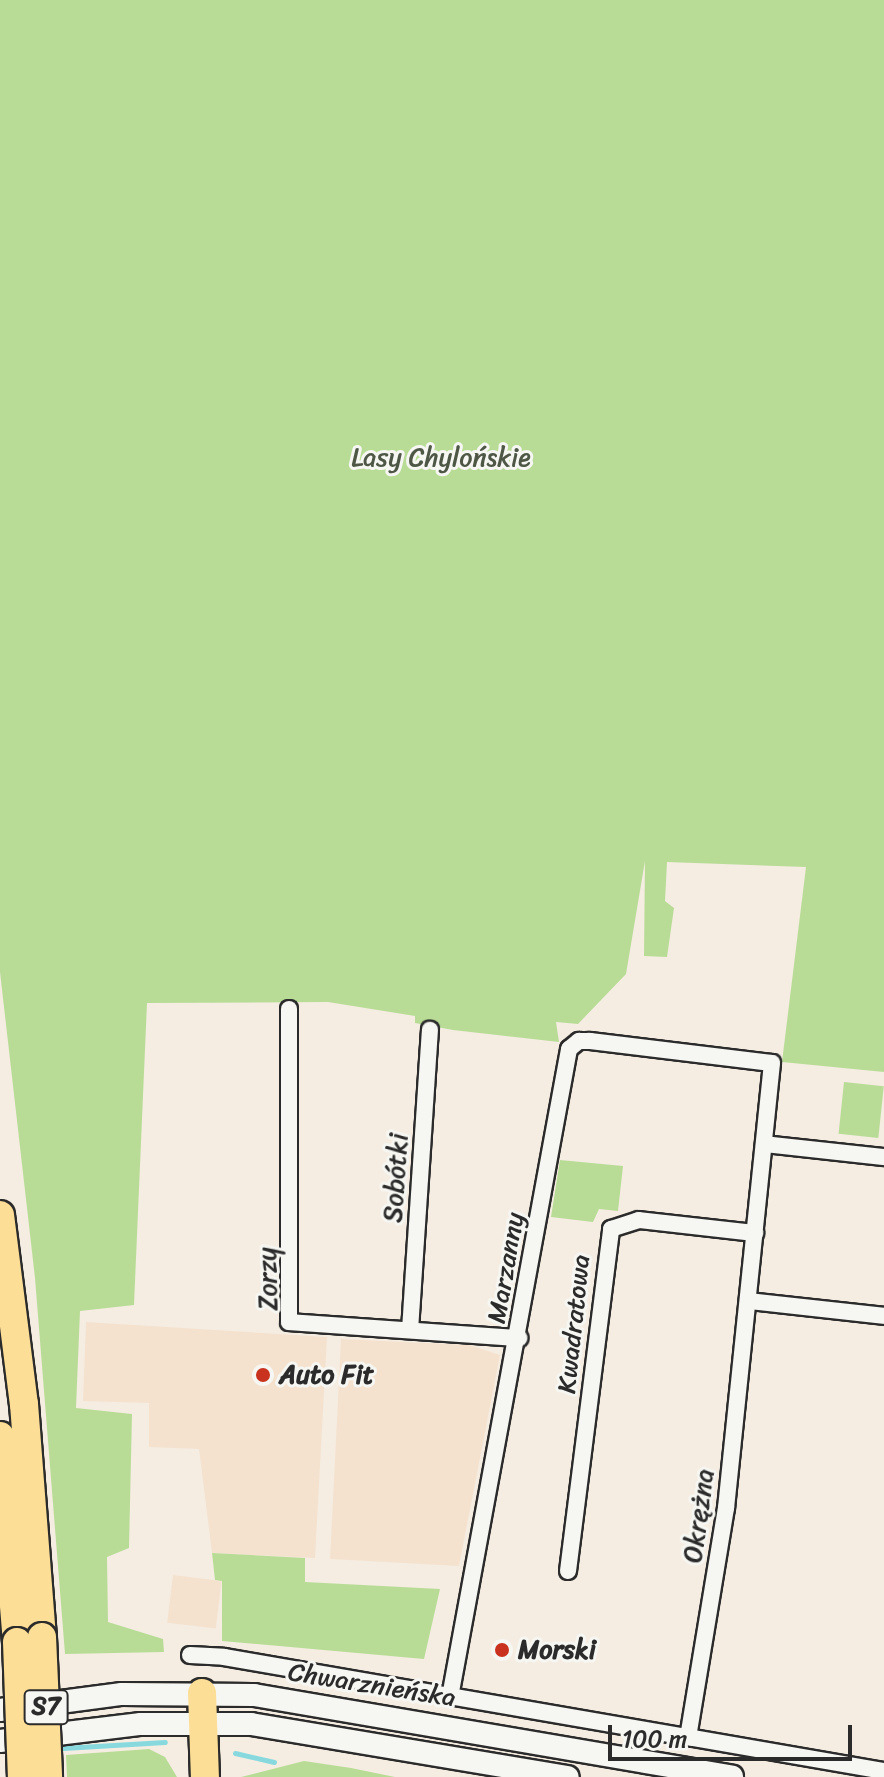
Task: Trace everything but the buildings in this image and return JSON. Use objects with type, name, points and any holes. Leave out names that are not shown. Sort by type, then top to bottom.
[{"type":"highway","name":"S7","points":[[0,1215],[24,1404],[29,1640],[22,1777]]},
{"type":"highway","name":"S7","points":[[0,1436],[48,1777]]},
{"type":"highway","points":[[202,1693],[205,1777]]},
{"type":"main road","name":"Chwarznieńska","points":[[0,1710],[85,1697],[202,1693],[264,1696],[404,1717],[732,1777]]},
{"type":"main road","points":[[0,1741],[88,1728],[202,1723],[325,1733],[568,1777]]},
{"type":"street","name":"Zorzy","points":[[289,1009],[289,1322],[519,1338]]},
{"type":"street","name":"Sobótki","points":[[410,1330],[430,1030]]},
{"type":"street","name":"Marzanny","points":[[450,1697],[519,1338],[566,1056],[573,1045],[590,1041],[772,1063]]},
{"type":"street","name":"Okrężna","points":[[688,1737],[726,1508],[772,1063]]},
{"type":"street","points":[[764,1144],[884,1157]]},
{"type":"street","name":"Kwadratowa","points":[[568,1571],[611,1229],[639,1220],[755,1233]]},
{"type":"street","points":[[749,1301],[884,1316]]},
{"type":"street","name":"Chwarznieńska","points":[[190,1655],[884,1771]]},
{"type":"shaded area","points":[[86,1322],[327,1337],[315,1558],[212,1553],[199,1449],[149,1447],[149,1403],[83,1401]]},
{"type":"shaded area","points":[[341,1339],[469,1345],[500,1355],[459,1566],[330,1559]]},
{"type":"shaded area","points":[[173,1575],[222,1581],[216,1629],[167,1623]]},
{"type":"green space","name":"Lasy Chylońskie","points":[[0,0],[884,0],[884,1072],[782,1062],[806,867],[667,862],[665,901],[674,908],[667,957],[644,956],[645,861],[626,974],[578,1024],[556,1022],[559,1042],[453,1030],[415,1023],[415,1016],[328,1002],[147,1003],[134,1305],[80,1311],[76,1408],[132,1414],[129,1548],[107,1557],[108,1622],[163,1639],[164,1652],[65,1654],[35,1278],[0,972]]},
{"type":"green space","points":[[844,1082],[884,1086],[878,1138],[839,1134]]},
{"type":"green space","points":[[560,1160],[623,1166],[618,1211],[599,1209],[593,1222],[551,1217]]},
{"type":"green space","points":[[212,1553],[305,1558],[305,1582],[440,1589],[424,1659],[222,1641],[222,1581],[215,1580]]},
{"type":"green space","points":[[149,1749],[165,1757],[177,1777],[67,1777],[66,1755]]},
{"type":"green space","points":[[304,1761],[351,1768],[395,1777],[241,1777]]},
{"type":"waterway","points":[[63,1748],[165,1742]]},
{"type":"waterway","points":[[235,1753],[274,1762]]},
{"type":"place","name":"Auto Fit","points":[[263,1375]]},
{"type":"place","name":"Morski","points":[[502,1650]]}]
